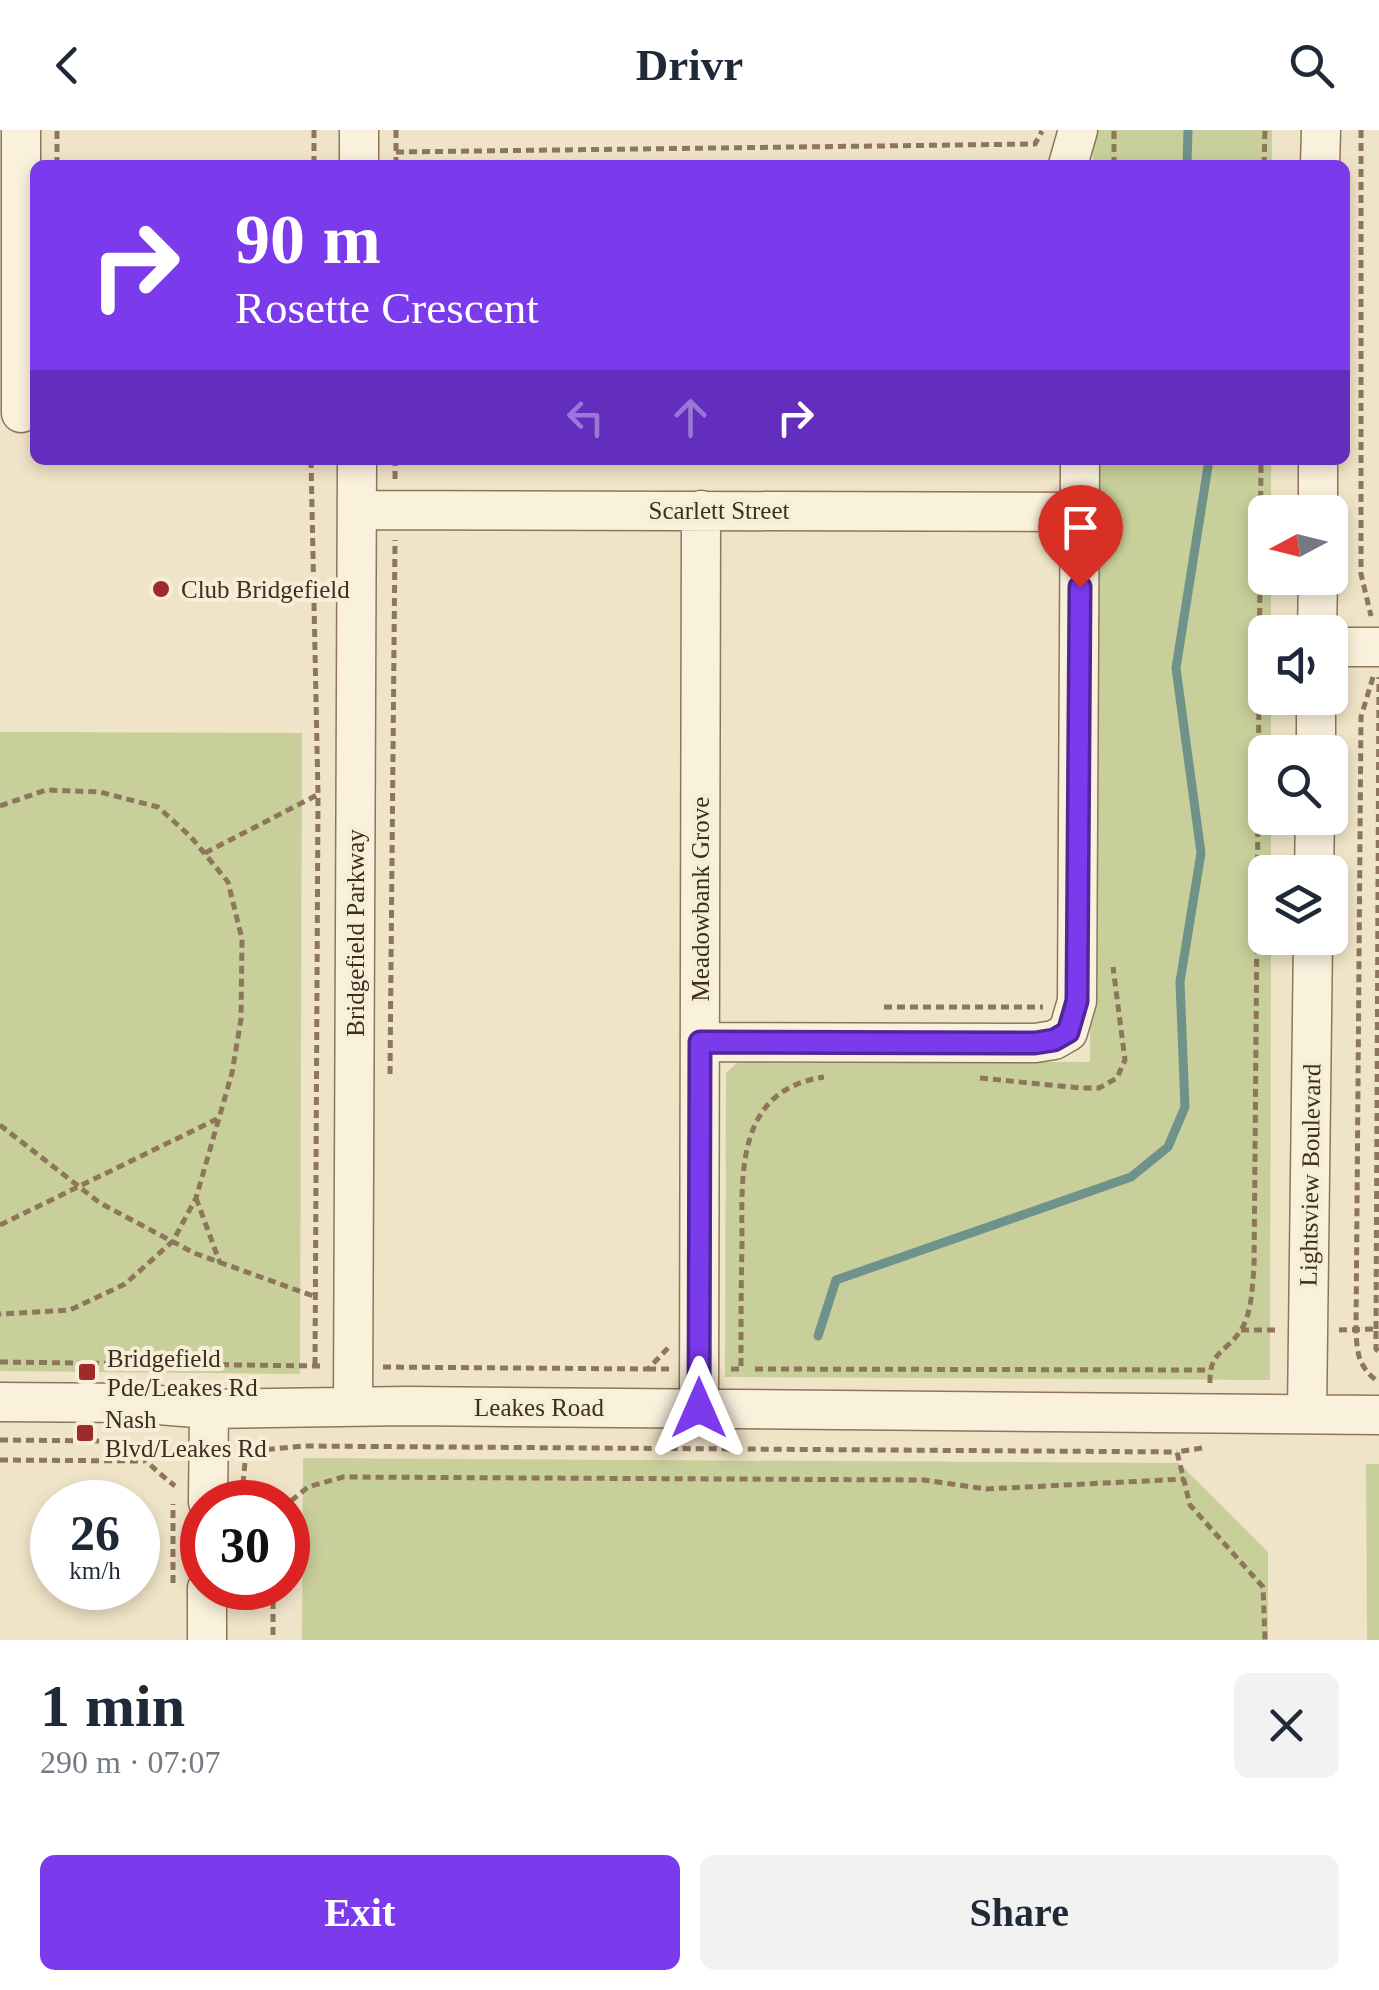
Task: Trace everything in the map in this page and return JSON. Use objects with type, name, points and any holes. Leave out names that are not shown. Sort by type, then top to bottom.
[{"type":"street","points":[[19,413],[21,130]]},
{"type":"street","points":[[359,130],[359,160]]},
{"type":"street","points":[[1069,160],[1078,130]]},
{"type":"street","points":[[1320,130],[1320,160]]},
{"type":"street","name":"Bridgefield Parkway","points":[[353,1406],[376,510],[359,465]]},
{"type":"street","points":[[700,1042],[1035,1043],[1054,1040],[1068,1032],[1076,1007],[1080,465]]},
{"type":"street","points":[[1318,465],[1318,495]]},
{"type":"street","name":"Scarlett Street","points":[[376,510],[1080,512]]},
{"type":"street","name":"Meadowbank Grove","points":[[699,1408],[702,510]]},
{"type":"street","points":[[1348,650],[1377,655]]},
{"type":"street","name":"Lightsview Boulevard","points":[[1306,1413],[1313,955]]},
{"type":"street","name":"Leakes Road","points":[[0,1402],[133,1403],[209,1409],[353,1406],[1379,1415]]},
{"type":"street","points":[[199,1480],[209,1409]]},
{"type":"street","points":[[196,1610],[206,1640]]},
{"type":"path","points":[[57,130],[57,160]]},
{"type":"path","points":[[314,130],[314,160]]},
{"type":"path","points":[[396,130],[396,160]]},
{"type":"path","points":[[396,152],[1035,144],[1043,130]]},
{"type":"path","points":[[1114,130],[1114,160]]},
{"type":"path","points":[[1264,160],[1265,130]]},
{"type":"path","points":[[1361,130],[1361,574],[1377,655],[1376,1329]]},
{"type":"path","points":[[0,1362],[315,1366],[318,794],[311,465]]},
{"type":"path","points":[[390,1079],[376,510],[393,465]]},
{"type":"path","points":[[204,1480],[246,1452],[303,1446],[1177,1452],[1209,1447],[1210,1370],[1213,1360],[1241,1330],[1252,1301],[1254,1268],[1262,465]]},
{"type":"path","points":[[1377,655],[1373,683],[1361,717],[1356,1330],[1358,1358],[1364,1372],[1379,1383]]},
{"type":"path","points":[[0,806],[46,790],[100,792],[158,807],[228,882],[242,938],[241,1020],[219,1118],[196,1198],[173,1241],[125,1284],[70,1310],[0,1314]]},
{"type":"path","points":[[204,853],[318,794]]},
{"type":"path","points":[[968,1076],[1080,1088],[1099,1088],[1117,1078],[1125,1060],[1112,974],[1113,954]]},
{"type":"path","points":[[871,1007],[1076,1007]]},
{"type":"path","points":[[648,1370],[741,1370],[745,1147],[762,1112],[781,1094],[798,1084],[830,1077]]},
{"type":"path","points":[[0,1226],[219,1118]]},
{"type":"path","points":[[0,1126],[100,1203],[220,1263],[316,1297]]},
{"type":"path","points":[[196,1198],[220,1263]]},
{"type":"path","points":[[387,1353],[387,1366]]},
{"type":"path","points":[[133,1363],[133,1443],[145,1461]]},
{"type":"path","points":[[755,1369],[1210,1370]]},
{"type":"path","points":[[0,1440],[133,1443],[186,1455],[198,1480]]},
{"type":"path","points":[[244,1480],[246,1452]]},
{"type":"path","points":[[1177,1452],[1190,1505],[1264,1586],[1265,1640]]},
{"type":"path","points":[[0,1460],[145,1461],[192,1480]]},
{"type":"path","points":[[310,1486],[343,1476],[924,1480],[986,1489],[1184,1479]]},
{"type":"path","points":[[273,1610],[273,1640]]},
{"type":"green space","points":[[1093,130],[1272,130],[1272,160],[1093,160]]},
{"type":"green space","points":[[1092,465],[1271,465],[1271,495],[1248,495],[1248,595],[1271,595],[1271,615],[1248,615],[1248,715],[1271,715],[1271,735],[1248,735],[1248,835],[1271,835],[1271,855],[1248,855],[1248,955],[1271,955],[1270,1380],[725,1377],[726,1073],[739,1061],[1090,1062]]},
{"type":"green space","points":[[0,732],[302,733],[300,1374],[0,1371]]},
{"type":"green space","points":[[303,1458],[1179,1463],[1268,1552],[1268,1640],[302,1640],[302,1610],[310,1610],[310,1480],[303,1480]]},
{"type":"green space","points":[[1366,1464],[1379,1464],[1379,1640],[1367,1640]]},
{"type":"waterway","points":[[1187,160],[1188,130]]},
{"type":"waterway","points":[[818,1336],[836,1280],[1131,1177],[1168,1147],[1185,1107],[1180,982],[1201,853],[1176,668],[1208,465]]},
{"type":"place","name":"Club Bridgefield","points":[[161,589]]},
{"type":"place","name":"Bridgefield Pde/Leakes Rd","points":[[87,1372]]},
{"type":"place","name":"Nash Blvd/Leakes Rd","points":[[85,1433]]},
{"type":"route","points":[[699,1408],[700,1042],[1035,1043],[1054,1040],[1068,1032],[1077,1001],[1080,587]]}]
